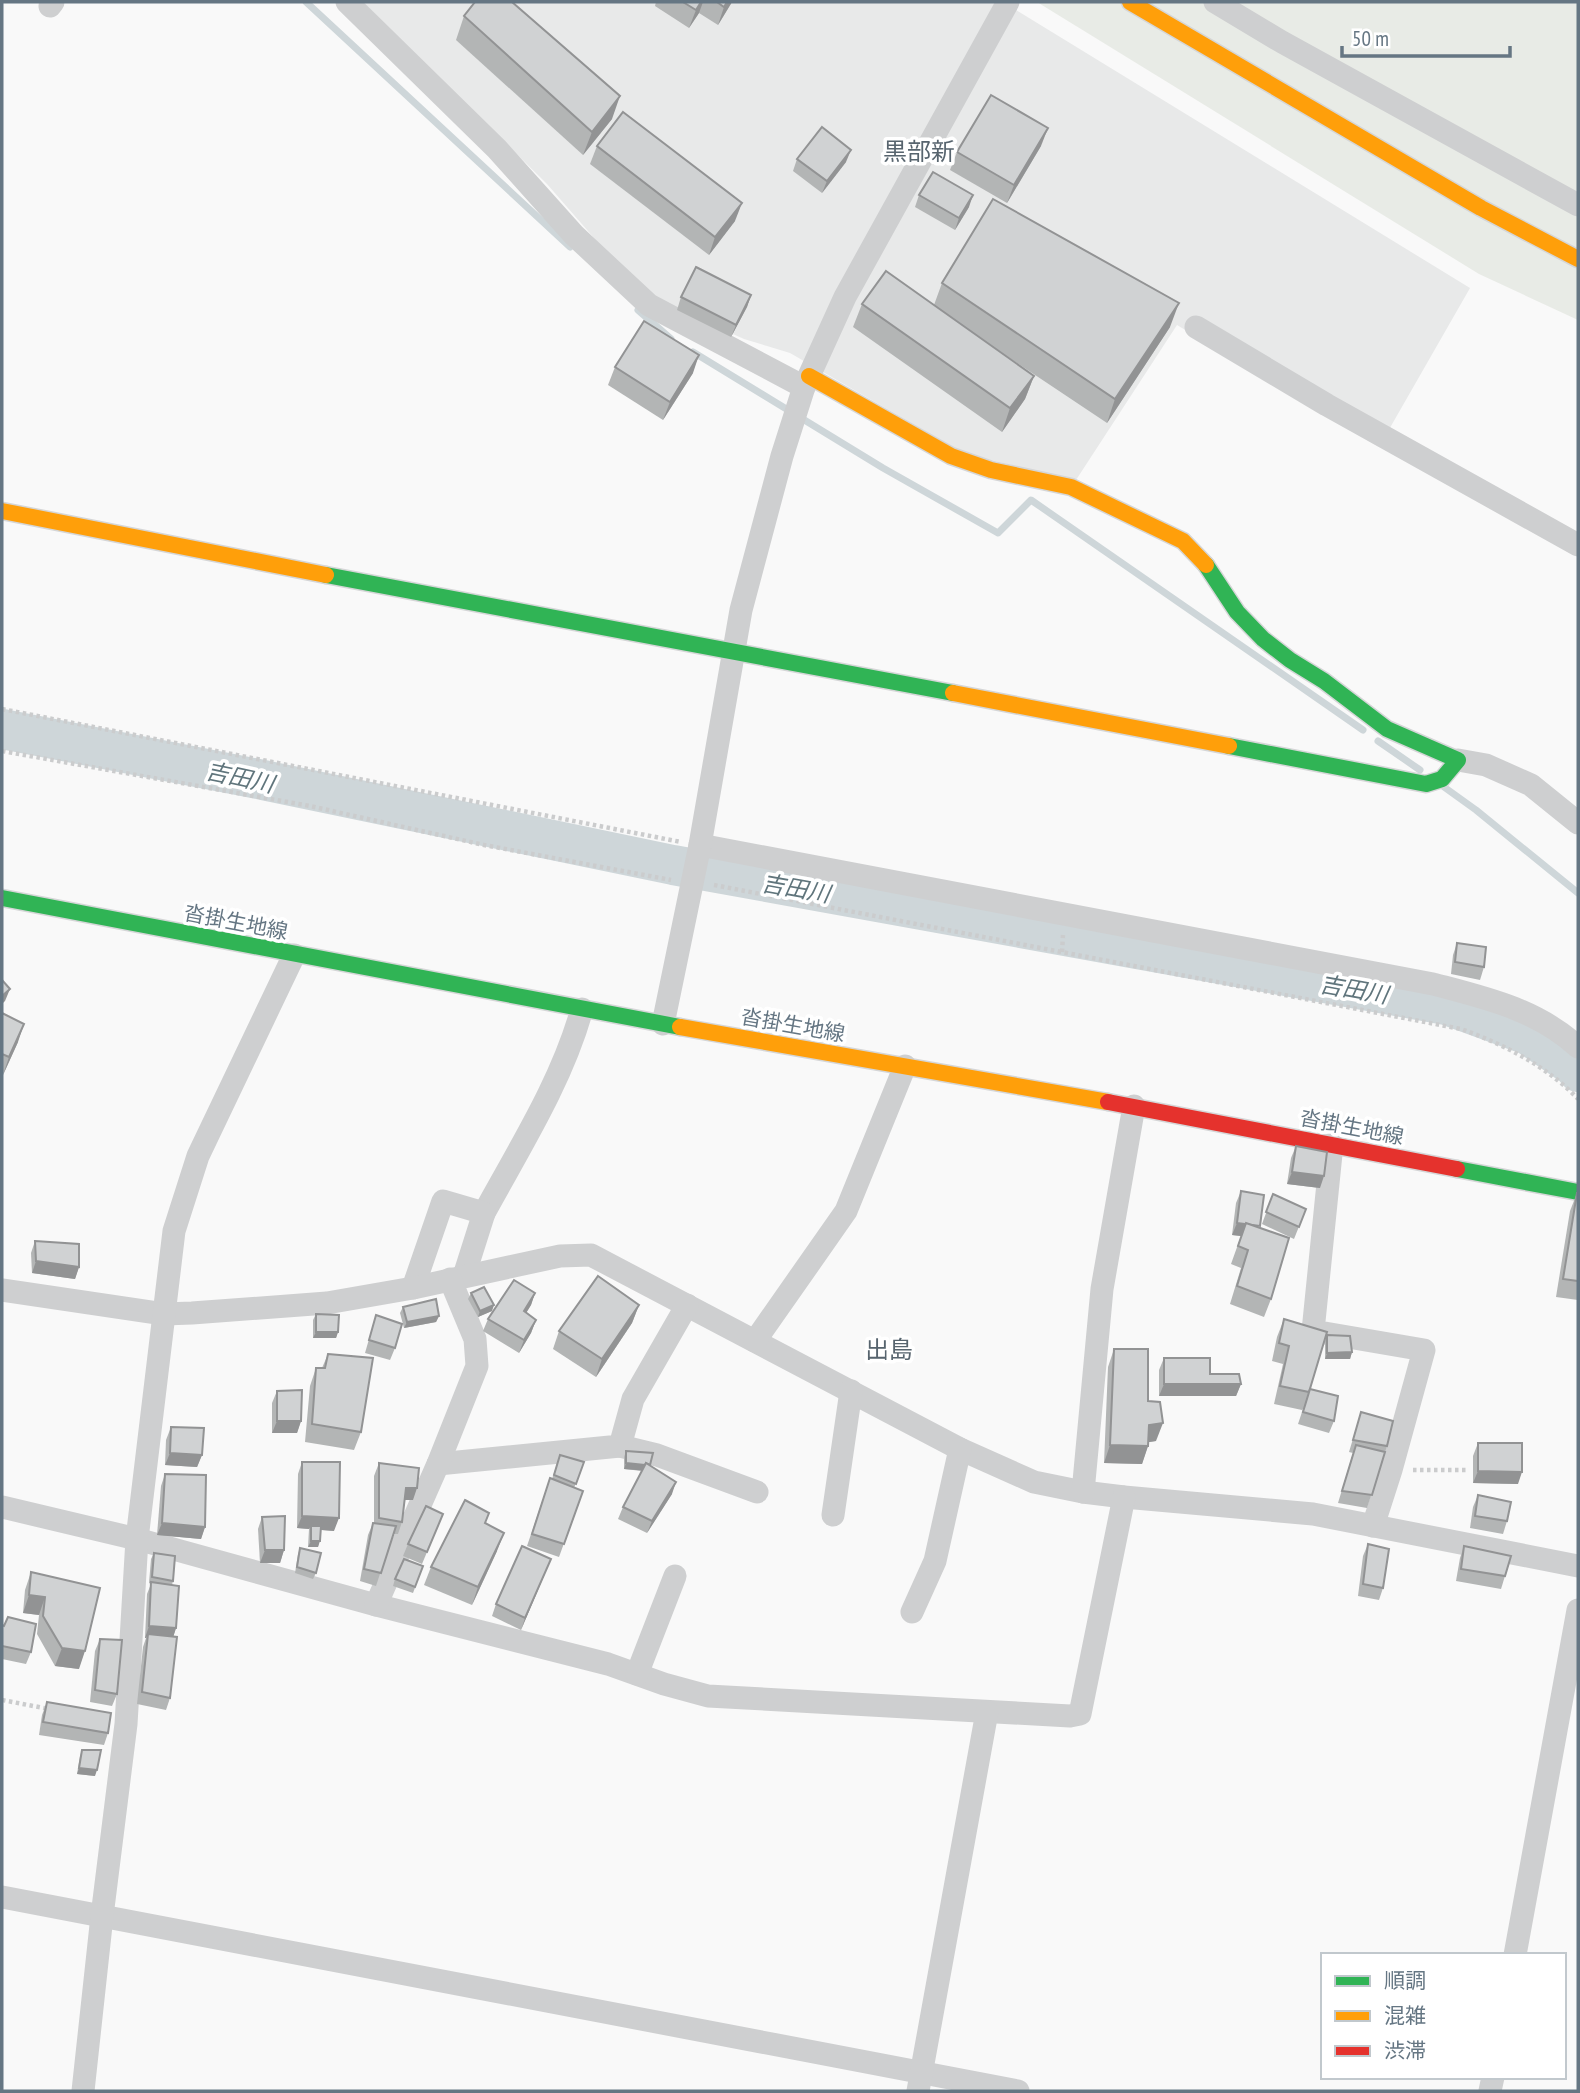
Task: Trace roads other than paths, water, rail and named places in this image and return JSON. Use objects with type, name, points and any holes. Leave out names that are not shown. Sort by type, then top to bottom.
[{"type":"street","points":[[347,2],[497,149],[574,235],[649,305],[951,456],[991,470],[1071,487],[1183,541],[1205,563],[1237,612],[1262,639],[1290,660],[1324,681],[1387,729],[1458,760],[1486,765],[1531,785],[1578,823]]},
{"type":"street","points":[[663,1024],[700,846],[741,610],[782,456],[806,382],[845,297],[1008,2]]},
{"type":"street","points":[[1130,2],[1481,208],[1578,259]]},
{"type":"street","points":[[1215,2],[1282,42],[1578,205]]},
{"type":"street","points":[[1196,327],[1327,405],[1578,545]]},
{"type":"street","points":[[2,510],[406,590],[1426,784],[1441,779],[1458,760]]},
{"type":"street","points":[[700,846],[1433,984],[1530,1013],[1578,1047]]},
{"type":"street","name":"沓掛生地線","points":[[2,898],[663,1024],[1135,1106],[1578,1192]]},
{"type":"street","points":[[83,2091],[126,1724],[137,1539],[174,1231],[198,1156],[294,955]]},
{"type":"street","points":[[376,1605],[438,1464],[477,1366],[475,1339],[457,1278],[484,1213],[546,1099],[576,1030],[582,1009]]},
{"type":"street","points":[[755,1341],[846,1211],[905,1066]]},
{"type":"street","points":[[1083,1492],[1102,1289],[1135,1106]]},
{"type":"street","points":[[1332,1144],[1313,1331],[1424,1350],[1373,1526]]},
{"type":"street","points":[[413,1288],[443,1201],[484,1213]]},
{"type":"street","points":[[2,1290],[164,1314],[327,1303],[413,1288],[560,1256],[591,1255],[960,1449],[1034,1482],[1124,1497],[1313,1514],[1578,1566]]},
{"type":"street","points":[[620,1446],[633,1399],[687,1305]]},
{"type":"street","points":[[833,1515],[851,1391]]},
{"type":"street","points":[[438,1464],[620,1446],[657,1455],[757,1492]]},
{"type":"street","points":[[912,1612],[934,1561],[960,1449]]},
{"type":"street","points":[[2,1507],[137,1539],[376,1605],[608,1664],[708,1696],[1070,1716],[1080,1714],[1124,1497]]},
{"type":"street","points":[[637,1674],[675,1576]]},
{"type":"street","points":[[1515,1953],[1578,1610]]},
{"type":"street","points":[[920,2082],[987,1712]]},
{"type":"street","points":[[2,1897],[920,2082],[1018,2091]]},
{"type":"waterway","points":[[306,2],[570,247]]},
{"type":"waterway","points":[[638,310],[671,339]]},
{"type":"waterway","points":[[693,352],[883,468],[998,533],[1031,500],[1363,730]]},
{"type":"waterway","name":"吉田川","points":[[2,729],[673,865],[1446,1005],[1528,1035],[1578,1072]]},
{"type":"waterway","points":[[1378,741],[1420,770]]},
{"type":"waterway","points":[[1444,787],[1578,893]]},
{"type":"district","name":"黒部新","points":[[919,151]]},
{"type":"district","name":"出島","points":[[889,1349]]}]
